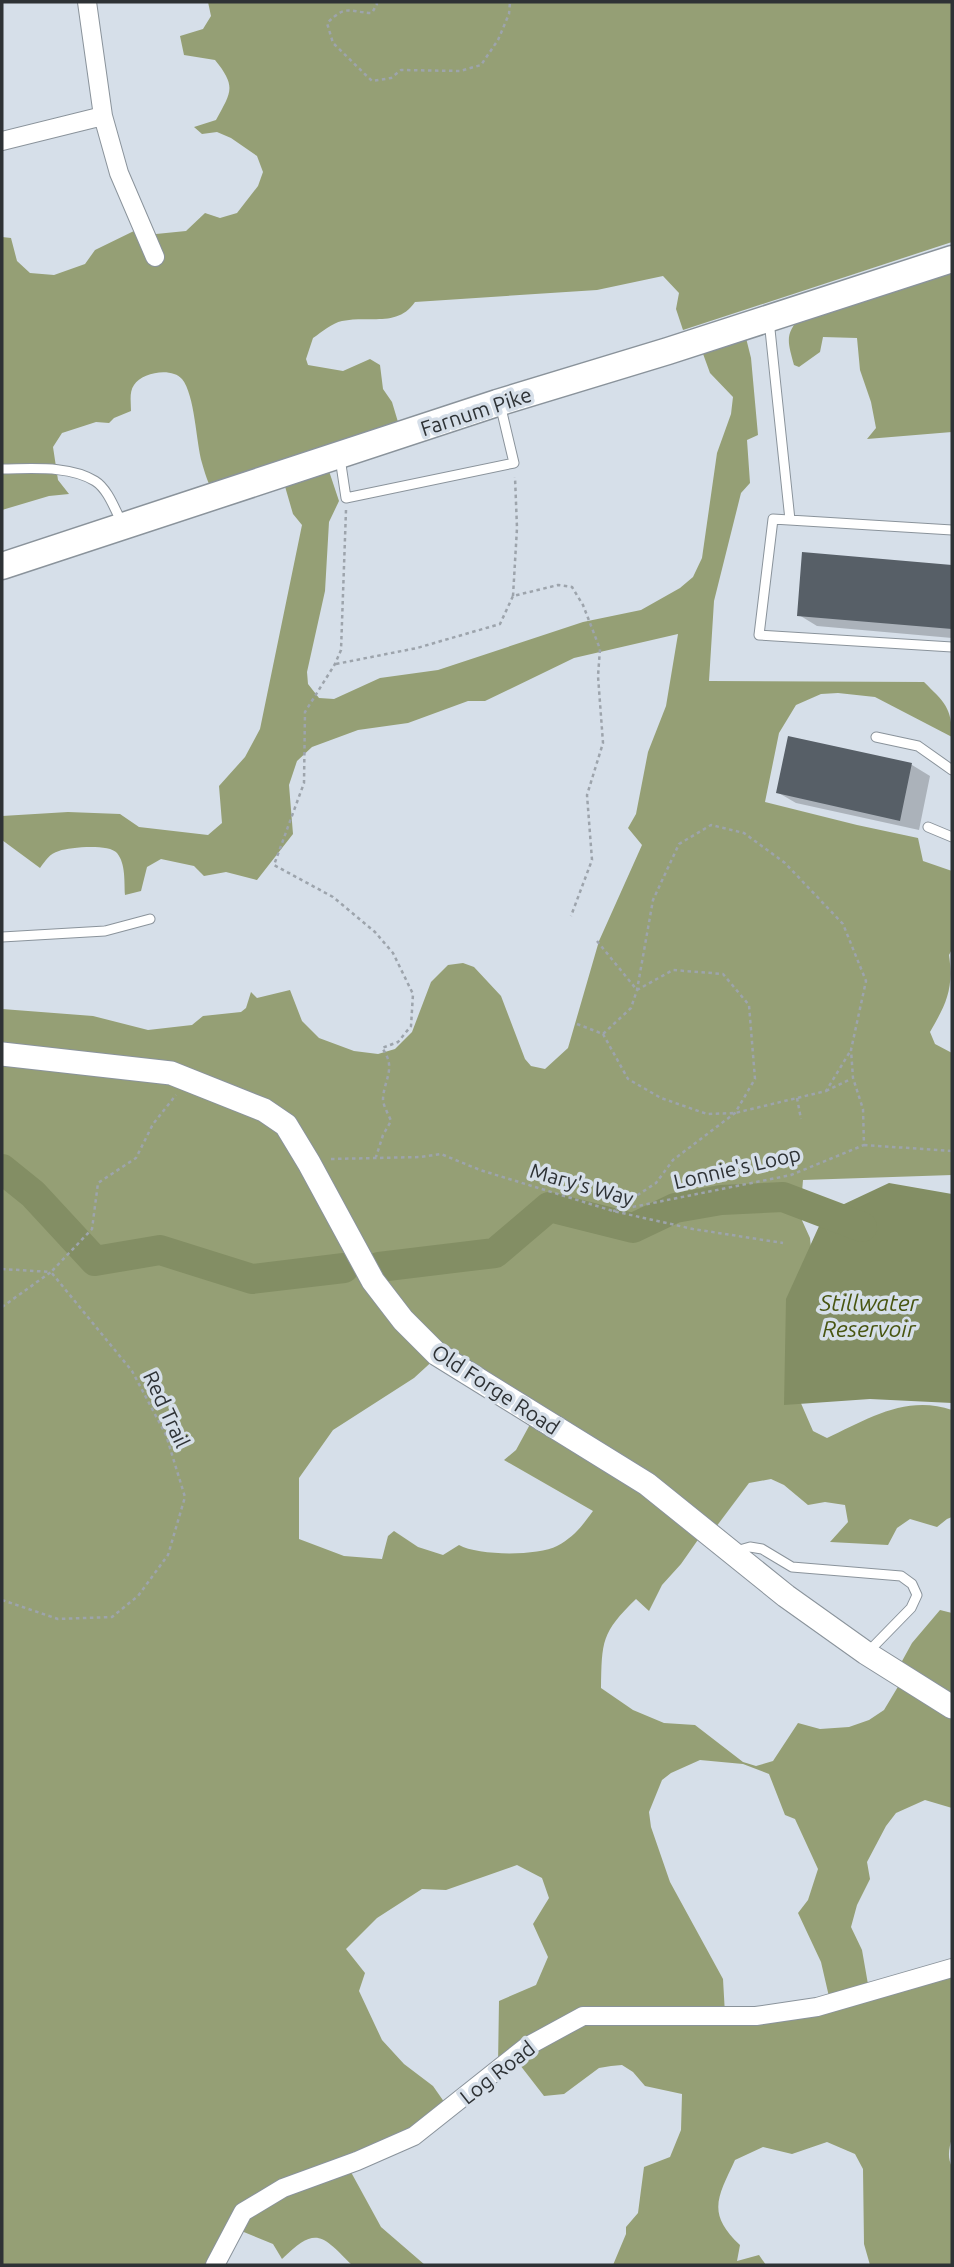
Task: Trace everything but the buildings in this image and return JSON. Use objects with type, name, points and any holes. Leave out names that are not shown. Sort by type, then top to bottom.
[{"type":"main road","name":"Farnum Pike","points":[[2,566],[499,402],[952,259]]},
{"type":"street","points":[[87,2],[103,116],[119,173],[155,257]]},
{"type":"street","points":[[2,141],[103,116]]},
{"type":"street","name":"Old Forge Road","points":[[2,1054],[171,1073],[264,1110],[286,1125],[373,1280],[403,1320],[437,1354],[647,1484],[773,1585],[866,1653],[952,1707]]},
{"type":"street","name":"Log Road","points":[[215,2265],[243,2212],[283,2188],[357,2161],[414,2136],[526,2047],[583,2016],[756,2016],[817,2007],[952,1968]]},
{"type":"lane","points":[[769,318],[790,520]]},
{"type":"lane","points":[[340,456],[346,498],[514,463],[499,402]]},
{"type":"lane","points":[[2,468],[52,470],[79,475],[96,482],[111,502],[124,527]]},
{"type":"lane","points":[[952,530],[773,519],[759,635],[952,647]]},
{"type":"lane","points":[[876,737],[918,746],[952,770]]},
{"type":"lane","points":[[928,827],[952,837]]},
{"type":"lane","points":[[2,937],[106,931],[150,919]]},
{"type":"lane","points":[[732,1553],[750,1547],[762,1549],[789,1565],[825,1571],[901,1576],[912,1584],[917,1595],[911,1608],[866,1653]]},
{"type":"lane","points":[[773,1585],[789,1565]]},
{"type":"path","points":[[376,2],[372,13],[347,9],[327,23],[333,43],[372,81],[391,78],[401,70],[460,71],[481,65],[498,40],[509,14],[510,2]]},
{"type":"path","points":[[335,664],[417,648],[500,624],[513,596],[516,572],[514,463]]},
{"type":"path","points":[[346,498],[341,650],[305,712],[304,783],[274,865],[333,897],[375,932],[393,953],[413,994],[411,1026],[398,1042],[382,1048],[389,1061],[388,1082],[383,1100],[391,1121],[376,1157]]},
{"type":"path","points":[[513,596],[558,584],[572,587],[583,605],[600,649],[597,676],[603,743],[587,795],[592,860],[571,916]]},
{"type":"path","points":[[603,1034],[632,1008],[653,900],[678,844],[711,825],[744,833],[785,863],[843,924],[866,981],[851,1050],[853,1078],[863,1109],[864,1145],[952,1151]]},
{"type":"path","points":[[597,941],[637,990]]},
{"type":"path","points":[[613,1211],[656,1183],[673,1160],[734,1114],[755,1079],[749,1005],[723,974],[674,970],[637,990]]},
{"type":"path","points":[[577,1024],[603,1034],[628,1079],[661,1098],[707,1114],[734,1114],[826,1091],[853,1078]]},
{"type":"path","points":[[826,1091],[851,1050]]},
{"type":"path","points":[[2,1307],[51,1272],[92,1229],[98,1184],[136,1158],[153,1124],[189,1079]]},
{"type":"path","points":[[797,1098],[801,1119]]},
{"type":"path","name":"Lonnie's Loop","points":[[613,1211],[791,1175],[864,1145]]},
{"type":"path","name":"Mary's Way","points":[[309,1163],[338,1158],[421,1157],[441,1154],[480,1170],[613,1211],[693,1229],[783,1242]]},
{"type":"path","points":[[2,1269],[51,1272]]},
{"type":"path","name":"Red Trail","points":[[2,1600],[58,1619],[111,1617],[138,1596],[169,1555],[185,1497],[166,1435],[132,1371],[51,1272]]},
{"type":"shaded area","points":[[208,2],[952,2],[952,242],[683,330],[676,309],[679,293],[663,276],[597,290],[415,302],[408,310],[391,318],[338,322],[313,338],[306,359],[308,365],[343,371],[370,359],[380,365],[383,389],[392,402],[398,422],[209,484],[186,386],[182,379],[171,373],[150,374],[132,388],[131,411],[109,423],[96,422],[62,433],[53,447],[58,480],[69,494],[49,496],[2,510],[2,237],[11,238],[17,261],[30,273],[54,275],[85,264],[95,250],[138,229],[146,235],[186,231],[205,213],[220,218],[237,213],[258,186],[263,172],[257,156],[231,138],[217,132],[202,134],[194,127],[216,120],[229,90],[227,77],[215,60],[184,55],[180,36],[203,29],[211,16]]},
{"type":"shaded area","points":[[952,270],[952,432],[867,439],[876,428],[860,370],[857,338],[823,337],[820,352],[799,367],[794,365],[790,350],[792,328],[801,316]]},
{"type":"shaded area","points":[[746,338],[751,358],[758,435],[747,440],[750,483],[741,493],[714,601],[709,681],[924,682],[942,700],[950,719],[952,737],[875,697],[821,694],[796,705],[779,733],[765,802],[918,838],[923,861],[952,871],[949,987],[930,1032],[935,1044],[952,1053],[952,1175],[803,1180],[800,1216],[810,1238],[812,1258],[800,1401],[813,1431],[827,1438],[872,1417],[903,1407],[919,1405],[952,1410],[952,1517],[937,1527],[910,1519],[897,1528],[888,1545],[830,1542],[848,1522],[845,1505],[825,1502],[808,1505],[784,1485],[771,1479],[749,1483],[710,1535],[702,1534],[662,1585],[649,1611],[636,1599],[616,1621],[603,1648],[601,1688],[633,1710],[664,1723],[695,1725],[743,1762],[756,1766],[773,1761],[798,1723],[820,1729],[849,1727],[869,1720],[884,1710],[902,1680],[896,1672],[912,1643],[940,1610],[952,1613],[952,1808],[925,1800],[896,1813],[867,1862],[870,1879],[857,1905],[851,1927],[862,1950],[869,1990],[952,1967],[952,2138],[949,2160],[952,2167],[952,2265],[870,2265],[864,2244],[863,2169],[855,2154],[827,2142],[792,2154],[763,2147],[735,2160],[720,2195],[719,2214],[729,2234],[740,2245],[737,2261],[759,2255],[766,2265],[613,2265],[626,2234],[626,2227],[638,2213],[644,2167],[670,2157],[681,2130],[682,2094],[645,2086],[633,2072],[622,2065],[599,2068],[564,2094],[544,2096],[513,2056],[498,2066],[499,2001],[536,1985],[548,1957],[533,1924],[549,1898],[542,1878],[517,1865],[446,1890],[422,1889],[377,1918],[346,1949],[365,1973],[359,1991],[382,2040],[404,2064],[433,2086],[447,2106],[446,2109],[346,2163],[381,2227],[425,2265],[352,2265],[333,2246],[318,2238],[303,2242],[282,2259],[273,2244],[234,2228],[214,2265],[2,2265],[2,1009],[93,1016],[148,1030],[192,1025],[203,1016],[241,1012],[246,1008],[251,992],[257,998],[290,990],[302,1021],[319,1038],[354,1051],[378,1054],[395,1049],[412,1032],[431,982],[448,965],[463,963],[474,967],[501,996],[525,1059],[531,1066],[545,1069],[568,1048],[599,941],[642,845],[628,828],[636,814],[648,752],[666,706],[678,634],[574,658],[485,701],[468,701],[408,723],[358,730],[312,747],[297,761],[289,785],[293,834],[257,880],[226,872],[204,876],[194,866],[161,859],[147,867],[141,891],[125,895],[122,862],[113,850],[90,847],[56,852],[40,868],[2,840],[2,816],[68,812],[120,814],[139,827],[208,835],[222,823],[219,786],[245,757],[260,729],[302,525],[293,514],[284,483],[328,468],[339,501],[329,522],[325,591],[307,672],[308,684],[319,698],[334,699],[380,678],[438,670],[583,622],[641,610],[680,588],[693,577],[702,558],[717,453],[731,414],[733,397],[710,373],[702,351]],"holes":[[[438,1356],[534,1417],[516,1450],[504,1460],[593,1511],[563,1543],[536,1552],[493,1553],[459,1545],[443,1555],[418,1547],[394,1531],[388,1536],[382,1559],[344,1556],[299,1539],[299,1478],[333,1430],[414,1378]],[[700,1760],[743,1764],[769,1774],[785,1815],[795,1819],[818,1869],[808,1900],[798,1913],[821,1962],[830,2001],[725,2014],[723,1979],[670,1882],[651,1827],[649,1812],[662,1780]]]},
{"type":"water","name":"Stillwater Reservoir","points":[[889,1183],[952,1194],[952,1403],[870,1399],[784,1405],[786,1299],[825,1213]]},
{"type":"waterway","points":[[2,1169],[33,1194],[95,1261],[160,1250],[252,1279],[344,1268]]},
{"type":"waterway","points":[[379,1267],[495,1253],[549,1207],[633,1228],[675,1208],[721,1200],[783,1197],[862,1227]]}]
